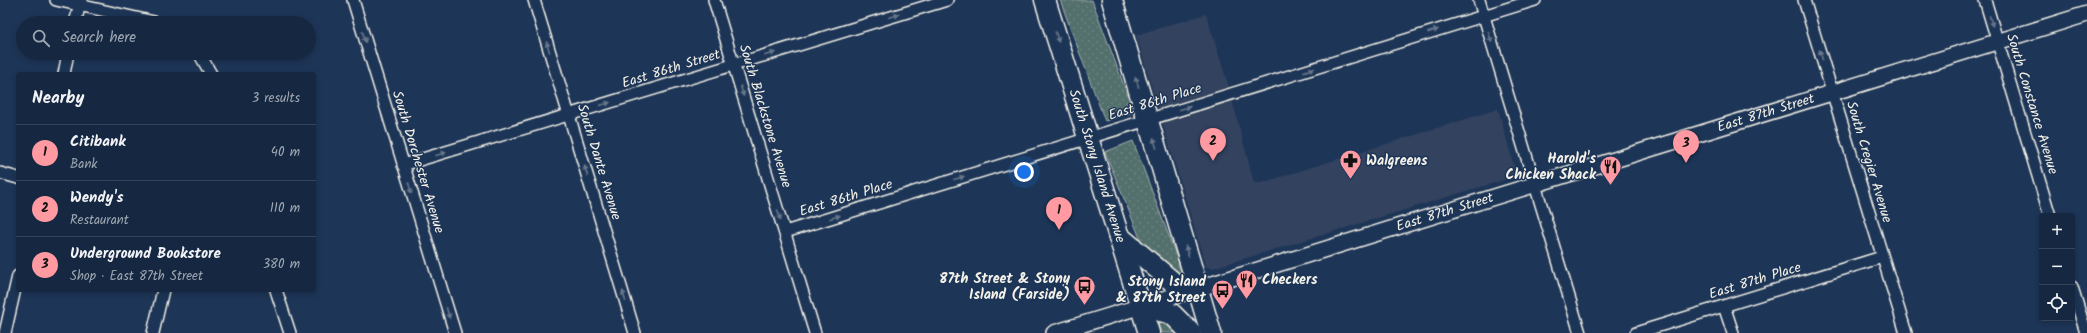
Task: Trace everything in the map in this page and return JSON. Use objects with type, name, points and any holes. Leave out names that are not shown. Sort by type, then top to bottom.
[{"type":"highway","name":"South Stony Island Avenue","points":[[1045,0],[1149,333]]},
{"type":"highway","points":[[1112,0],[1211,333]]},
{"type":"highway","points":[[1119,236],[1180,288],[1198,289]]},
{"type":"highway","points":[[1141,306],[1172,314],[1191,333]]},
{"type":"main road","name":"East 87th Street","points":[[1054,333],[2087,14]]},
{"type":"street","points":[[56,0],[80,2],[133,16]]},
{"type":"street","name":"South Dorchester Avenue","points":[[353,0],[455,333]]},
{"type":"street","name":"South Dante Avenue","points":[[534,0],[635,333]]},
{"type":"street","name":"South Blackstone Avenue","points":[[714,0],[815,333]]},
{"type":"street","name":"East 86th Street","points":[[403,165],[947,0]]},
{"type":"street","points":[[1479,0],[1580,333]]},
{"type":"street","name":"East 86th Place","points":[[785,232],[1535,0]]},
{"type":"street","name":"South Cregier Avenue","points":[[1804,0],[1906,333]]},
{"type":"street","name":"South Constance Avenue","points":[[1985,0],[2049,213]]},
{"type":"street","points":[[77,16],[80,2]]},
{"type":"street","points":[[64,72],[67,60]]},
{"type":"street","points":[[203,60],[210,72]]},
{"type":"street","points":[[0,174],[16,178]]},
{"type":"street","name":"East 87th Place","points":[[1636,333],[1882,257]]},
{"type":"street","points":[[5,333],[16,285]]},
{"type":"street","points":[[153,333],[163,292]]},
{"type":"street","points":[[277,292],[290,333]]},
{"type":"street","points":[[2075,297],[2086,333]]},
{"type":"street","points":[[1724,306],[1733,333]]},
{"type":"shaded area","points":[[1206,14],[1228,84],[1254,183],[1261,183],[1498,109],[1517,176],[1213,268],[1206,267],[1136,35]]},
{"type":"green space","points":[[1060,0],[1092,0],[1134,112],[1105,121]]},
{"type":"green space","points":[[1133,141],[1185,279],[1142,243],[1105,152]]},
{"type":"green space","points":[[1170,320],[1180,333],[1161,333],[1158,324]]},
{"type":"place","name":"Wendy's","points":[[1213,161]]},
{"type":"place","name":"Underground Bookstore","points":[[1686,163]]},
{"type":"place","name":"Walgreens","points":[[1350,180]]},
{"type":"place","name":"Harold's Chicken Shack","points":[[1611,186]]},
{"type":"place","name":"Citibank","points":[[1059,230]]},
{"type":"place","name":"Checkers","points":[[1247,300]]},
{"type":"place","name":"87th Street & Stony Island (Farside)","points":[[1085,306]]},
{"type":"place","name":"Stony Island & 87th Street","points":[[1222,310]]}]
